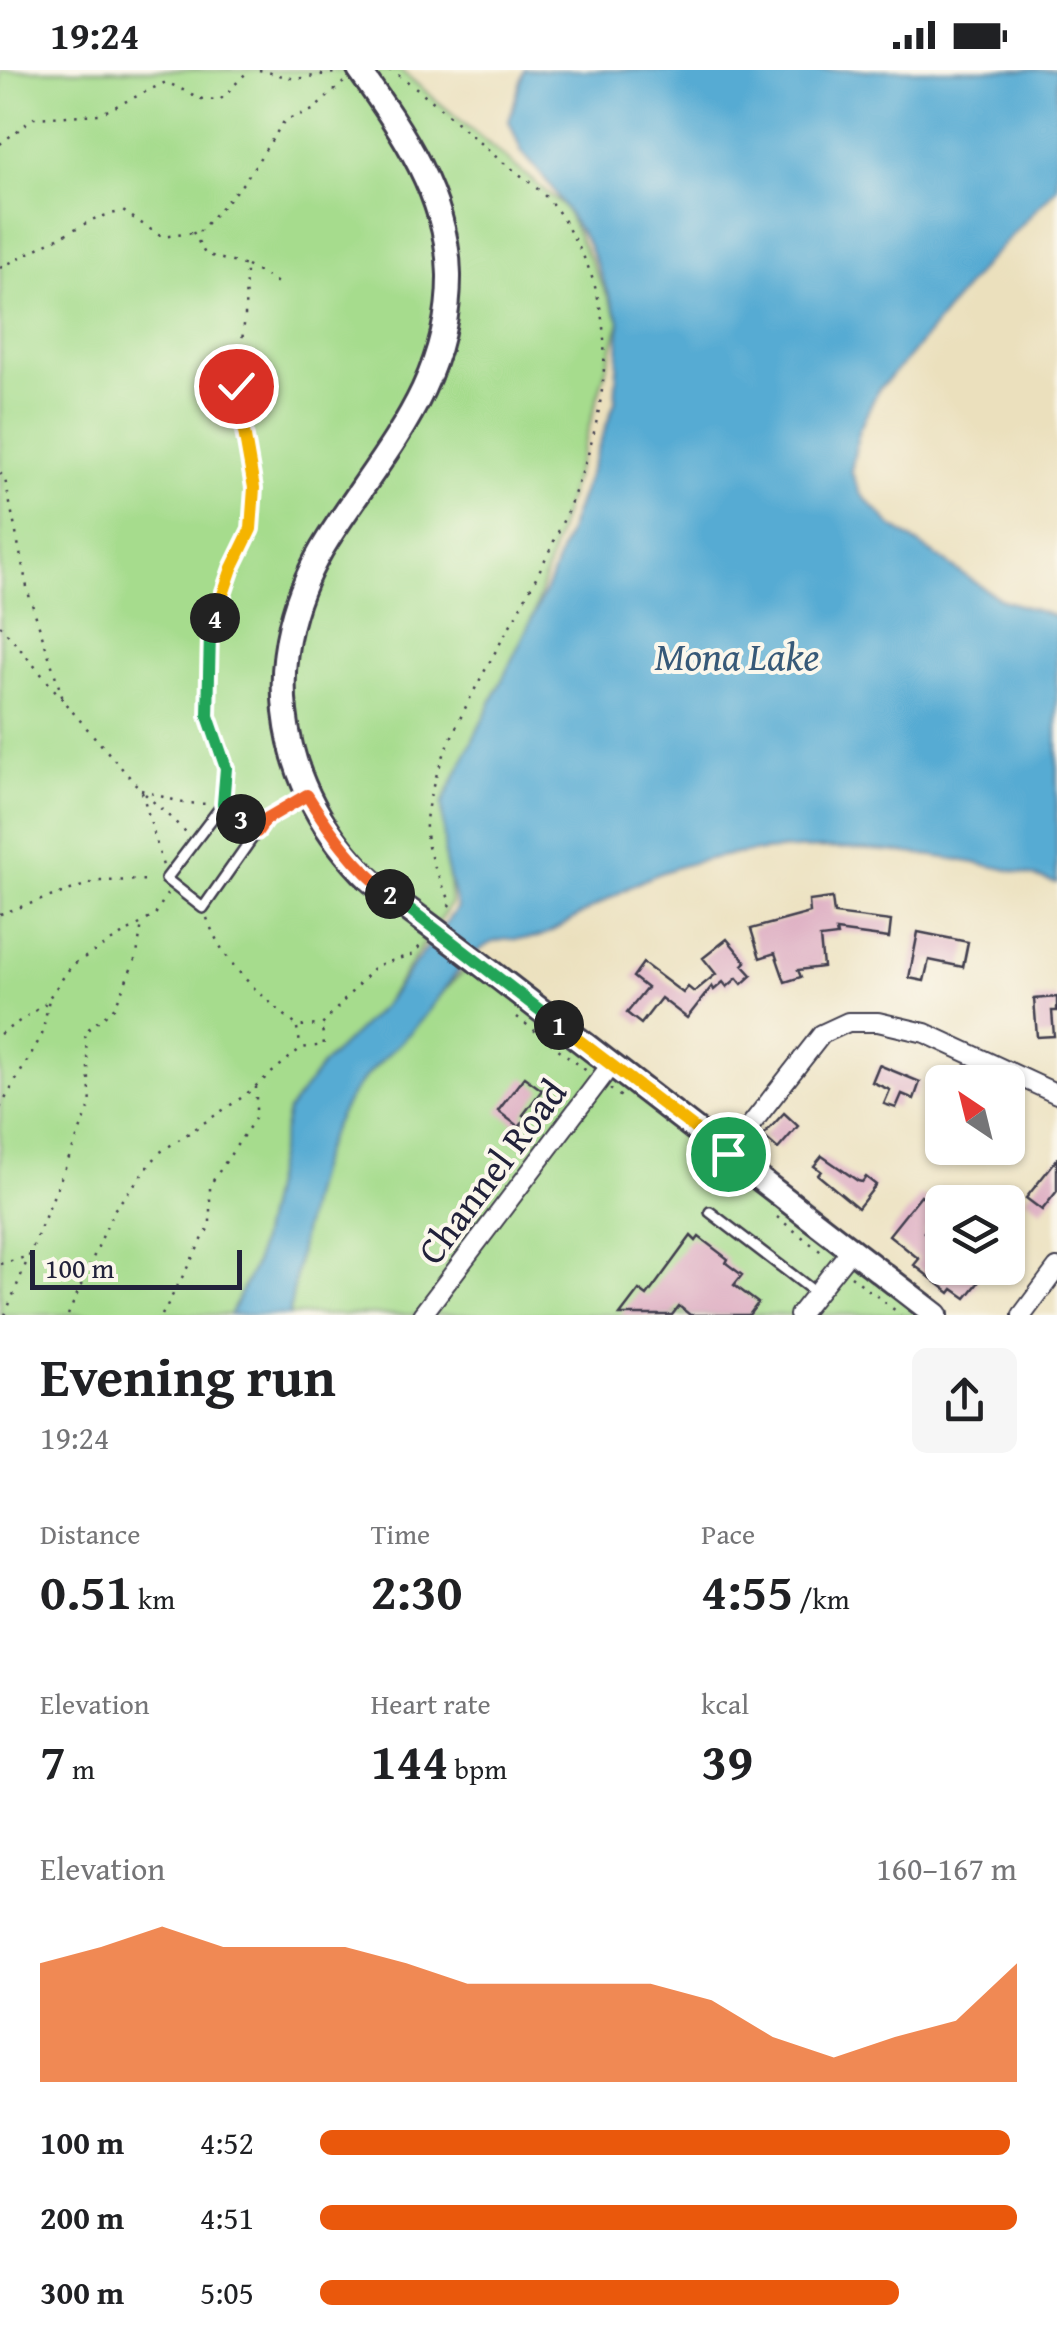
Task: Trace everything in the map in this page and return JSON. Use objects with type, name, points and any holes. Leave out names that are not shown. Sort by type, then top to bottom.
[{"type":"street","points":[[357,70],[410,146],[429,184],[444,233],[449,273],[447,312],[427,386],[326,543],[302,586],[286,637],[283,696],[289,745],[307,795],[336,842],[365,875],[936,1315]]},
{"type":"street","points":[[728,1154],[822,1034],[848,1022],[878,1022],[925,1033],[1057,1094]]},
{"type":"street","name":"Channel Road","points":[[422,1315],[611,1066]]},
{"type":"street","points":[[799,1315],[850,1252]]},
{"type":"street","points":[[1022,1315],[1057,1268]]},
{"type":"lane","points":[[257,832],[223,804],[169,882],[204,908],[257,832],[266,819],[307,795]]},
{"type":"lane","points":[[710,1212],[816,1293]]},
{"type":"path","points":[[0,144],[34,118],[100,114],[166,82],[202,99],[220,100],[249,70]]},
{"type":"path","points":[[259,70],[295,79],[357,70]]},
{"type":"path","points":[[0,268],[96,218],[123,211],[162,237],[200,232],[244,182],[285,120],[313,110],[357,70]]},
{"type":"path","points":[[297,1026],[322,1025],[375,966],[414,954],[429,925],[450,904],[425,831],[437,779],[448,741],[554,544],[579,482],[600,399],[607,348],[600,296],[580,248],[553,204],[389,70]]},
{"type":"path","points":[[193,232],[205,254],[246,266],[280,284]]},
{"type":"path","points":[[141,790],[184,804],[223,804],[226,768],[208,716],[210,633],[232,568],[251,529],[254,488],[236,386],[245,317],[246,266]]},
{"type":"path","points":[[0,473],[5,479],[28,592],[64,702]]},
{"type":"path","points":[[0,626],[141,790],[195,841]]},
{"type":"path","points":[[0,1034],[44,1005],[72,965],[155,915],[169,882],[141,790]]},
{"type":"path","points":[[0,914],[96,882],[169,882]]},
{"type":"path","points":[[204,908],[217,945],[230,965],[297,1026],[301,1048]]},
{"type":"path","points":[[2,1315],[91,1104],[85,1032],[115,1007],[136,955],[142,923]]},
{"type":"path","points":[[0,1108],[42,1035],[49,998]]},
{"type":"path","points":[[68,1315],[114,1210],[158,1153],[256,1085],[301,1048],[324,1045],[322,1025]]},
{"type":"path","points":[[162,1315],[210,1225],[210,1185],[256,1117],[256,1085]]},
{"type":"path","points":[[0,1264],[27,1257]]},
{"type":"green space","points":[[0,70],[400,70],[564,207],[620,321],[534,614],[442,804],[451,903],[383,1006],[323,1064],[288,1111],[255,1264],[230,1315],[0,1315]]},
{"type":"green space","points":[[477,961],[932,1315],[289,1315],[309,1201],[337,1119],[366,1077],[450,984]]},
{"type":"water","name":"Mona Lake","points":[[524,70],[1057,70],[1057,187],[980,269],[878,390],[859,430],[851,471],[860,493],[892,526],[1000,599],[1057,617],[1057,883],[1011,870],[906,853],[795,849],[742,853],[691,863],[646,879],[539,937],[487,945],[467,961],[417,1025],[365,1077],[336,1122],[309,1203],[289,1315],[230,1315],[255,1264],[288,1111],[323,1064],[383,1006],[457,908],[445,861],[442,804],[550,581],[615,402],[620,321],[588,244],[550,185],[522,152],[509,121]]},
{"type":"building","points":[[832,898],[834,914],[891,921],[889,938],[836,931],[837,936],[820,938],[823,967],[798,970],[801,977],[785,982],[775,953],[760,958],[751,929],[810,913],[809,901]]},
{"type":"building","points":[[918,932],[968,942],[963,967],[929,960],[924,981],[909,978]]},
{"type":"building","points":[[727,939],[752,975],[742,984],[737,978],[727,987],[723,982],[714,990],[712,986],[687,1018],[661,998],[641,1024],[627,1013],[647,988],[633,977],[643,963],[683,993],[688,987],[694,992],[716,974],[703,958]]},
{"type":"building","points":[[1057,997],[1057,1011],[1052,1011],[1054,1036],[1037,1037],[1034,999]]},
{"type":"building","points":[[879,1065],[920,1082],[914,1099],[902,1094],[896,1108],[884,1104],[890,1090],[872,1082]]},
{"type":"building","points":[[524,1077],[542,1090],[519,1127],[498,1111]]},
{"type":"building","points":[[784,1113],[798,1126],[778,1149],[763,1136]]},
{"type":"building","points":[[822,1156],[858,1181],[866,1177],[876,1185],[858,1208],[818,1175],[821,1171],[814,1166]]},
{"type":"building","points":[[1057,1159],[1057,1191],[1042,1210],[1026,1198]]},
{"type":"building","points":[[921,1195],[925,1198],[925,1274],[914,1265],[919,1259],[889,1235]]},
{"type":"building","points":[[691,1236],[696,1241],[699,1237],[728,1259],[726,1263],[742,1275],[734,1285],[758,1303],[749,1315],[690,1315],[679,1306],[672,1315],[620,1315],[639,1290],[647,1296]]},
{"type":"building","points":[[940,1285],[976,1285],[966,1298],[953,1289],[950,1293]]},
{"type":"route","points":[[236,386],[254,488],[251,529],[232,568],[210,633],[208,716],[226,768],[223,804],[257,832],[266,819],[307,795],[336,842],[365,875],[728,1154]]}]
